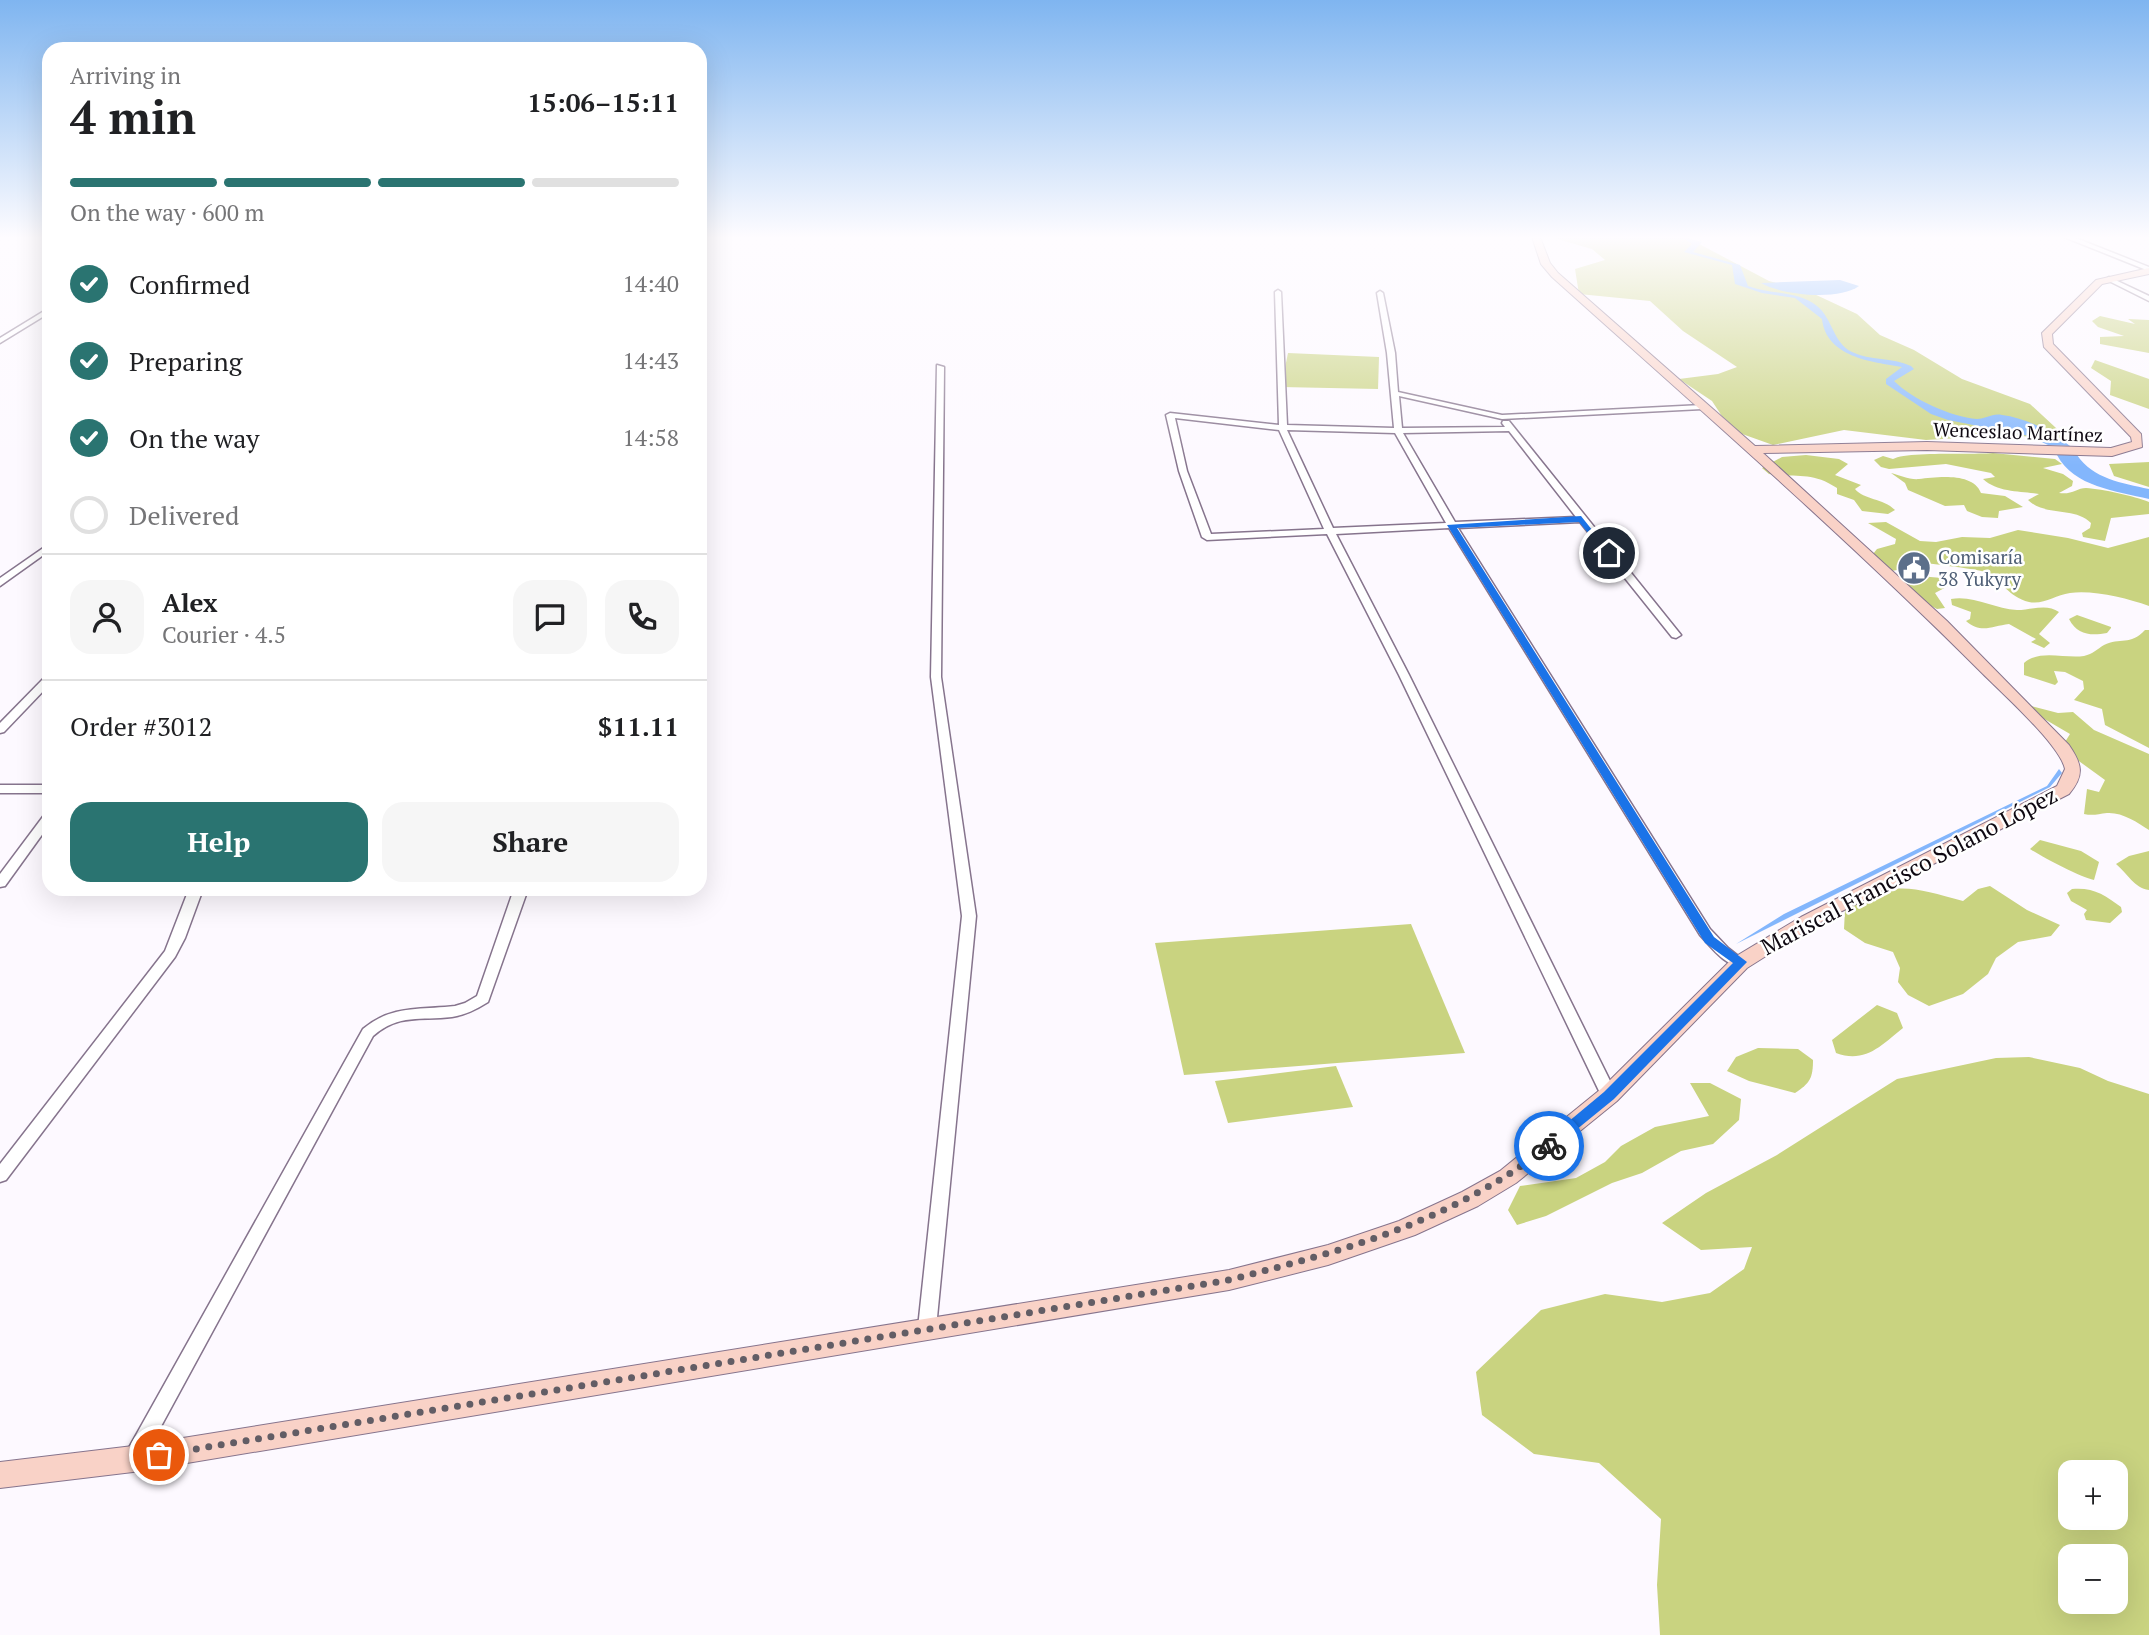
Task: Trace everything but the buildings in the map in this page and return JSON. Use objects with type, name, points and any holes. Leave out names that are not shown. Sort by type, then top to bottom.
[{"type":"street","points":[[1279,313],[1283,430],[1330,531],[1410,687],[1609,1095]]},
{"type":"street","points":[[1384,313],[1391,353],[1398,432],[1451,525],[1710,940],[1741,962]]},
{"type":"street","name":"Mariscal Francisco Solano López","points":[[0,1475],[133,1459],[1229,1280],[1328,1255],[1407,1228],[1470,1199],[1508,1177],[1609,1095],[1741,962],[1808,921],[2047,800],[2072,780],[2075,771],[2063,748],[1973,653],[1598,313]]},
{"type":"street","name":"Wenceslao Martínez","points":[[1750,450],[1927,446],[2091,452],[2128,449],[2138,444],[2137,436],[2048,345],[2047,333],[2066,313]]},
{"type":"street","points":[[0,341],[42,314]]},
{"type":"street","points":[[927,1328],[969,916],[936,677],[940,367]]},
{"type":"street","points":[[1394,393],[1502,417],[1702,407]]},
{"type":"street","points":[[1509,429],[1398,432],[1283,430],[1170,415],[1182,471],[1207,537],[1581,519]]},
{"type":"street","points":[[1502,417],[1676,635]]},
{"type":"street","points":[[0,583],[42,552]]},
{"type":"street","points":[[0,730],[42,686]]},
{"type":"street","points":[[0,789],[42,789]]},
{"type":"street","points":[[0,883],[42,826]]},
{"type":"street","points":[[0,1176],[177,943],[193,896]]},
{"type":"street","points":[[133,1459],[368,1033],[383,1020],[397,1015],[461,1011],[483,999],[489,989],[520,896]]},
{"type":"green space","points":[[1664,313],[1856,313],[1880,335],[1914,350],[1962,379],[2030,404],[2069,440],[2009,435],[1926,440],[1844,430],[1773,445],[1731,430],[1712,401],[1679,379],[1718,374],[1737,367],[1683,331]]},
{"type":"green space","points":[[2100,316],[2135,324],[2128,319],[2149,320],[2149,353],[2100,344],[2100,337],[2124,336],[2098,327],[2092,321]]},
{"type":"green space","points":[[1288,353],[1379,357],[1378,389],[1281,387]]},
{"type":"green space","points":[[2095,360],[2149,379],[2149,409],[2110,395],[2111,381],[2091,368]]},
{"type":"green space","points":[[1993,453],[2055,459],[2062,464],[2043,468],[2063,474],[2073,481],[2072,486],[2059,493],[2086,488],[2118,493],[2149,502],[2149,514],[2111,518],[2105,541],[2083,537],[2082,533],[2090,528],[2091,523],[2084,518],[2043,508],[2028,500],[2039,494],[2010,491],[1989,484],[1983,479],[1995,477],[1991,473],[1946,464],[1889,469],[1881,467],[1874,460],[1883,456],[1893,459],[1925,454]]},
{"type":"green space","points":[[1806,455],[1839,459],[1848,464],[1835,475],[1861,485],[1855,489],[1859,493],[1895,510],[1888,514],[1862,511],[1854,500],[1837,494],[1837,488],[1819,479],[1769,474],[1762,468],[1782,457]]},
{"type":"green space","points":[[2149,462],[2149,487],[2114,476],[2109,464]]},
{"type":"green space","points":[[1891,473],[1916,479],[1963,479],[1977,486],[1981,493],[2005,496],[2023,507],[1999,511],[1998,518],[1982,517],[1967,511],[1964,505],[1945,506],[1908,490],[1905,483]]},
{"type":"green space","points":[[1886,522],[1920,541],[1936,542],[1962,537],[1990,538],[2018,530],[2108,548],[2149,537],[2149,606],[2089,593],[2070,593],[2040,602],[2029,602],[2010,592],[1985,572],[1957,567],[1902,562],[1904,569],[1891,571],[1873,554],[1877,549],[1895,544],[1896,539],[1868,523]]},
{"type":"green space","points":[[1919,576],[1942,578],[1952,584],[1935,593],[1945,608],[1937,609],[1898,589],[1903,581]]},
{"type":"green space","points":[[1951,599],[1968,599],[2017,610],[2044,607],[2059,612],[2039,634],[2050,643],[2044,648],[2031,642],[2036,639],[2009,624],[1987,628],[1971,625],[1966,621],[1970,619],[1971,612],[1952,605]]},
{"type":"green space","points":[[2077,615],[2111,628],[2107,633],[2085,633],[2076,628],[2069,619]]},
{"type":"green space","points":[[2149,630],[2149,748],[2105,725],[2102,709],[2074,700],[2084,689],[2083,681],[2065,672],[2054,671],[2058,682],[2055,685],[2024,675],[2024,663],[2037,656],[2084,656],[2104,645],[2135,638]]},
{"type":"green space","points":[[2031,706],[2058,713],[2073,712],[2094,730],[2149,754],[2149,830],[2118,814],[2084,814],[2087,789],[2099,792],[2105,780],[2065,751],[2065,742],[2070,734],[2029,710]]},
{"type":"green space","points":[[2040,840],[2081,851],[2099,862],[2094,880],[2062,867],[2030,849]]},
{"type":"green space","points":[[2149,851],[2149,890],[2135,884],[2116,864],[2129,856]]},
{"type":"green space","points":[[1990,886],[2027,910],[2060,925],[2051,936],[2018,942],[1996,958],[1988,974],[1963,994],[1929,1006],[1908,995],[1898,982],[1900,968],[1893,952],[1865,943],[1844,929],[1845,910],[1876,893],[1916,890],[1963,901],[1978,889]]},
{"type":"green space","points":[[2072,889],[2086,889],[2098,893],[2121,907],[2122,912],[2110,923],[2086,920],[2084,914],[2087,910],[2071,901],[2067,893]]},
{"type":"green space","points":[[1411,924],[1465,1053],[1184,1075],[1155,943]]},
{"type":"green space","points":[[1877,1005],[1897,1013],[1903,1028],[1880,1046],[1864,1054],[1846,1056],[1836,1053],[1832,1040]]},
{"type":"green space","points":[[1758,1048],[1798,1049],[1813,1060],[1810,1080],[1795,1093],[1749,1081],[1727,1071],[1736,1057]]},
{"type":"green space","points":[[2029,1057],[2080,1068],[2108,1081],[2149,1094],[2149,1635],[1660,1635],[1657,1585],[1661,1519],[1599,1463],[1534,1454],[1482,1415],[1476,1372],[1541,1310],[1605,1294],[1662,1302],[1710,1293],[1744,1269],[1752,1247],[1701,1250],[1662,1223],[1706,1193],[1777,1155],[1897,1079],[1996,1058]]},
{"type":"green space","points":[[1336,1066],[1353,1107],[1228,1123],[1215,1081]]},
{"type":"green space","points":[[1690,1083],[1710,1083],[1741,1099],[1739,1120],[1713,1144],[1681,1151],[1642,1173],[1612,1183],[1546,1216],[1517,1225],[1508,1210],[1520,1186],[1576,1178],[1605,1162],[1621,1146],[1655,1127],[1709,1116]]},
{"type":"water","points":[[1815,313],[1824,313],[1841,343],[1852,352],[1911,366],[1914,369],[1894,381],[1921,400],[1967,418],[1980,419],[1998,415],[2020,419],[2046,430],[2070,446],[2048,445],[2029,436],[1948,420],[1931,414],[1886,384],[1886,379],[1902,367],[1865,360],[1841,350],[1825,332],[1822,319]]},
{"type":"water","points":[[2057,455],[2077,455],[2091,470],[2100,475],[2149,489],[2149,499],[2085,481],[2064,466]]},
{"type":"water","points":[[2059,769],[2062,773],[2050,787],[1736,944],[1784,914],[2047,786]]},
{"type":"way so far","points":[[159,1455],[1229,1280],[1328,1255],[1407,1228],[1470,1199],[1508,1177],[1549,1146]]},
{"type":"place","name":"Comisaría 38 Yukyry","points":[[1914,568]]},
{"type":"route","points":[[1549,1146],[1609,1095],[1741,962],[1710,940],[1451,525],[1581,519],[1609,553]]}]
